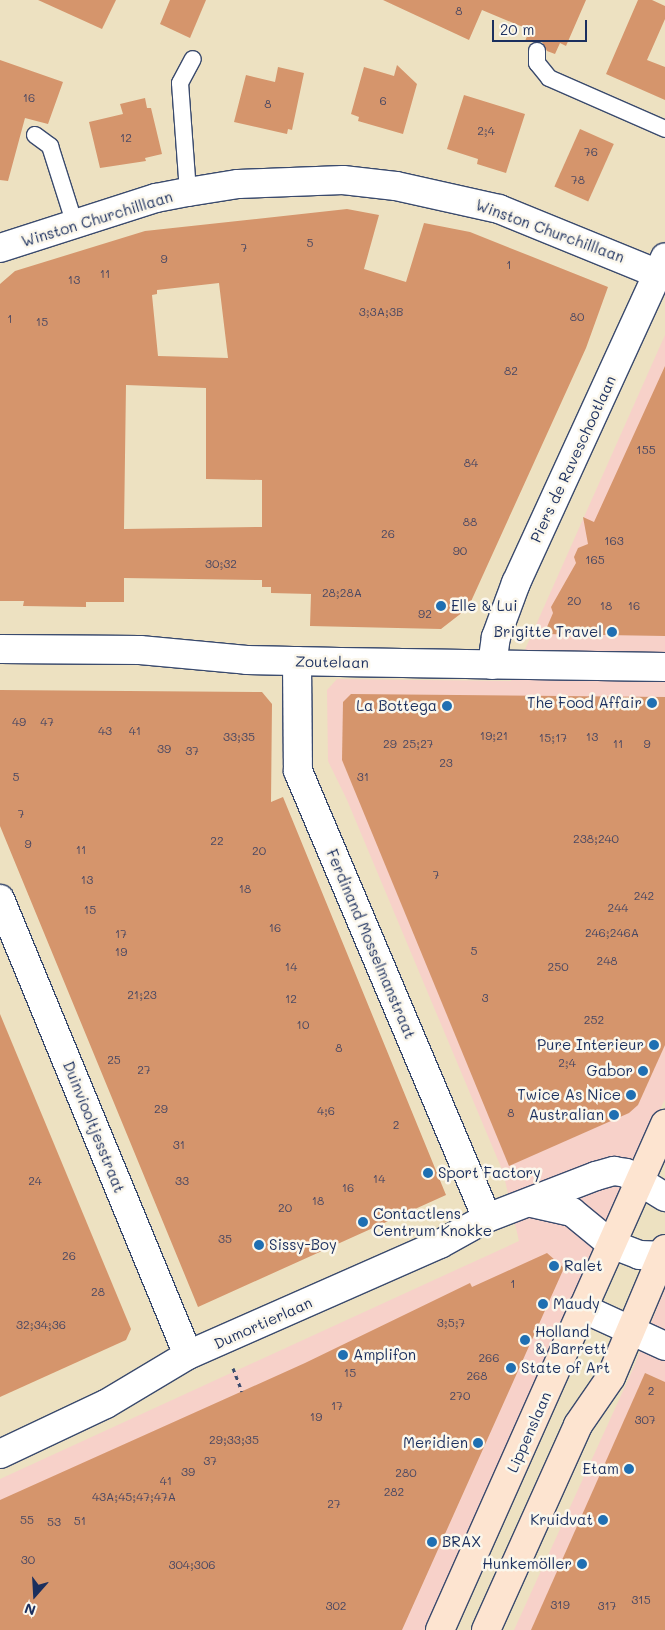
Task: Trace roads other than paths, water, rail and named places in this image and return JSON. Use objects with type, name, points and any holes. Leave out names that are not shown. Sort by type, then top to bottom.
[{"type":"street","name":"Winston Churchilllaan","points":[[0,248],[156,198],[238,184],[300,180],[396,186],[499,210],[661,266]]},
{"type":"street","name":"Piers de Raveschootlaan","points":[[492,665],[496,637],[516,583],[661,266]]},
{"type":"street","name":"Zoutelaan","points":[[0,649],[140,650],[298,661],[665,667]]},
{"type":"street","name":"Ferdinand Mosselmanstraat","points":[[298,661],[298,771],[487,1218]]},
{"type":"street","name":"Duinviooltjesstraat","points":[[0,899],[188,1355]]},
{"type":"street","name":"Lippenslaan","points":[[440,1630],[537,1418],[582,1308],[665,1124]]},
{"type":"street","name":"Dumortierlaan","points":[[0,1454],[106,1404],[188,1355],[440,1244],[487,1218],[532,1203],[614,1170],[640,1179],[665,1197]]},
{"type":"street","points":[[486,1630],[578,1425],[610,1377],[663,1253],[639,1255],[611,1244],[572,1212],[532,1203]]},
{"type":"street","points":[[582,1308],[665,1346]]},
{"type":"lane","points":[[537,51],[537,63],[549,78],[665,129]]},
{"type":"lane","points":[[188,192],[180,83],[193,59]]},
{"type":"lane","points":[[35,135],[50,146],[75,225]]},
{"type":"place","name":"Elle & Lui","points":[[441,606]]},
{"type":"place","name":"Brigitte Travel","points":[[612,632]]},
{"type":"place","name":"The Food Affair","points":[[652,703]]},
{"type":"place","name":"La Bottega","points":[[447,706]]},
{"type":"place","name":"Pure Interieur","points":[[654,1045]]},
{"type":"place","name":"Gabor","points":[[643,1071]]},
{"type":"place","name":"Twice As Nice","points":[[631,1095]]},
{"type":"place","name":"Australian","points":[[614,1115]]},
{"type":"place","name":"Sport Factory","points":[[428,1173]]},
{"type":"place","name":"Contactlens Centrum Knokke","points":[[363,1222]]},
{"type":"place","name":"Sissy-Boy","points":[[259,1245]]},
{"type":"place","name":"Ralet","points":[[554,1266]]},
{"type":"place","name":"Maudy","points":[[543,1304]]},
{"type":"place","name":"Holland & Barrett","points":[[525,1340]]},
{"type":"place","name":"Amplifon","points":[[343,1355]]},
{"type":"place","name":"State of Art","points":[[511,1368]]},
{"type":"place","name":"Meridien","points":[[478,1443]]},
{"type":"place","name":"Etam","points":[[629,1469]]},
{"type":"place","name":"Kruidvat","points":[[603,1520]]},
{"type":"place","name":"BRAX","points":[[432,1542]]},
{"type":"place","name":"Hunkemöller","points":[[582,1564]]}]
